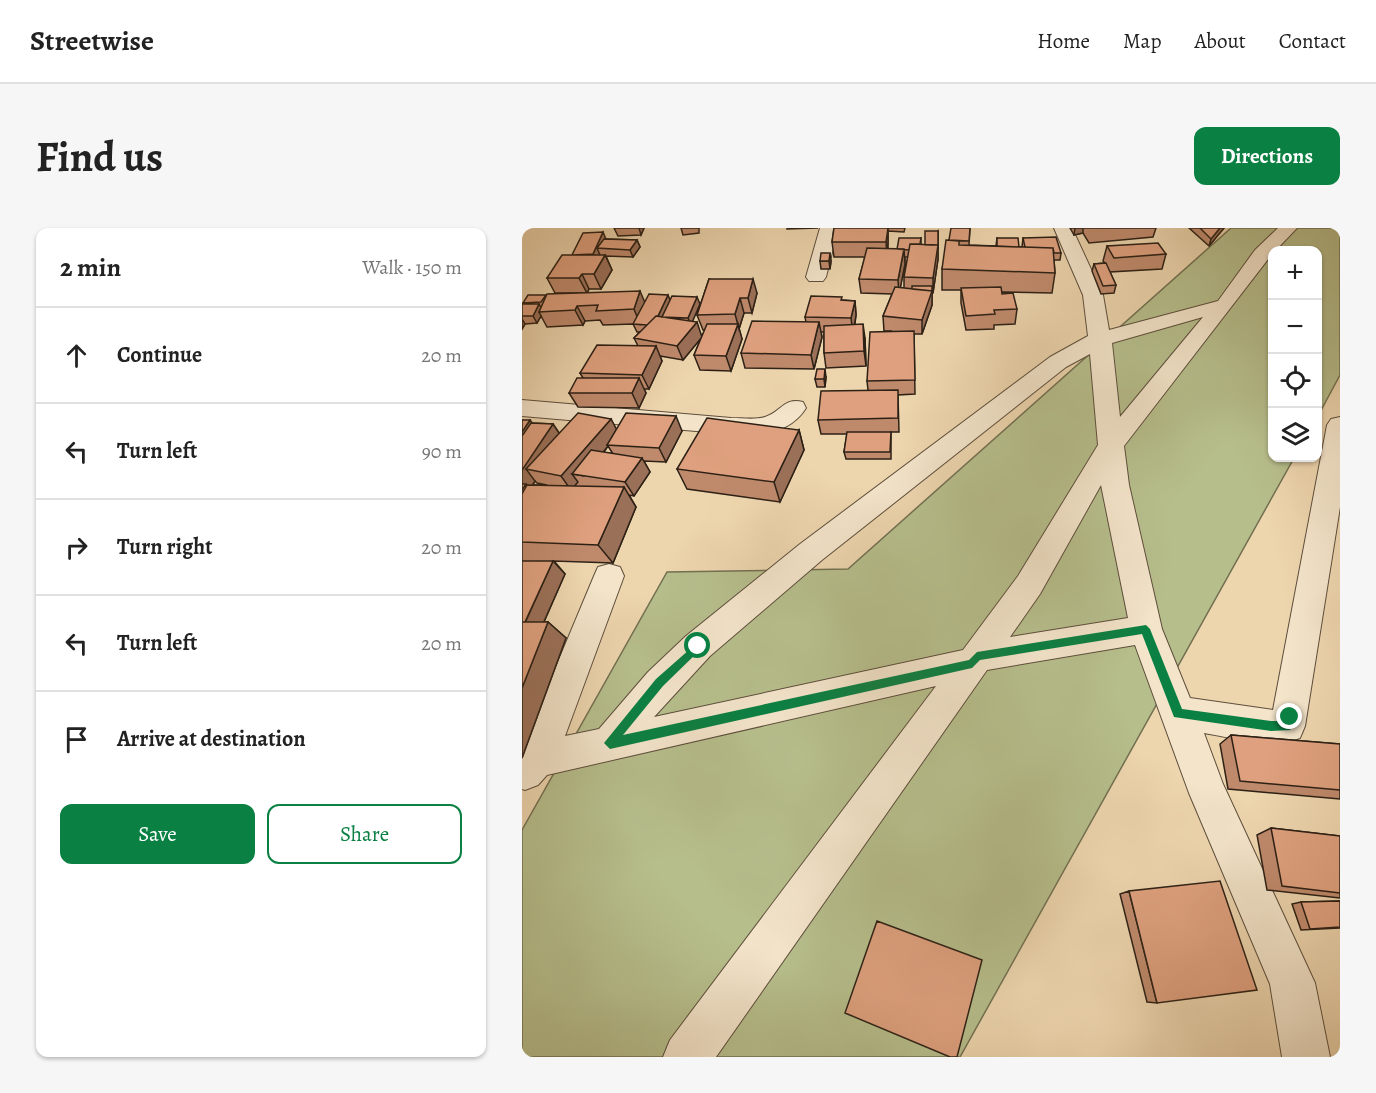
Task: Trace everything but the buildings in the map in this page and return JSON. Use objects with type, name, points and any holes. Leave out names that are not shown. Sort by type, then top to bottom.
[{"type":"street","points":[[816,277],[829,228]]},
{"type":"street","points":[[1063,228],[1093,295],[1100,339],[1115,485],[1146,629],[1208,793],[1293,983],[1306,1057]]},
{"type":"street","points":[[687,1057],[1029,585],[1111,445],[1225,305],[1262,254],[1288,228]]},
{"type":"street","points":[[610,743],[660,683],[698,646],[811,552],[1058,362],[1100,339],[1225,305]]},
{"type":"street","points":[[522,408],[731,426],[766,426],[781,422],[794,408]]},
{"type":"street","points":[[1178,713],[1271,726],[1287,726],[1340,425]]},
{"type":"street","points":[[529,768],[609,576]]},
{"type":"street","points":[[529,768],[610,743],[975,660],[1146,629]]},
{"type":"green space","points":[[1231,228],[1340,228],[1340,375],[1322,409],[1322,246],[1268,246],[1268,462],[1292,462],[960,1057],[522,1057],[522,830],[667,572],[848,569]]},
{"type":"route","points":[[698,646],[660,683],[610,743],[972,663],[977,657],[1146,629],[1178,713],[1271,726],[1287,726],[1290,717]]}]
